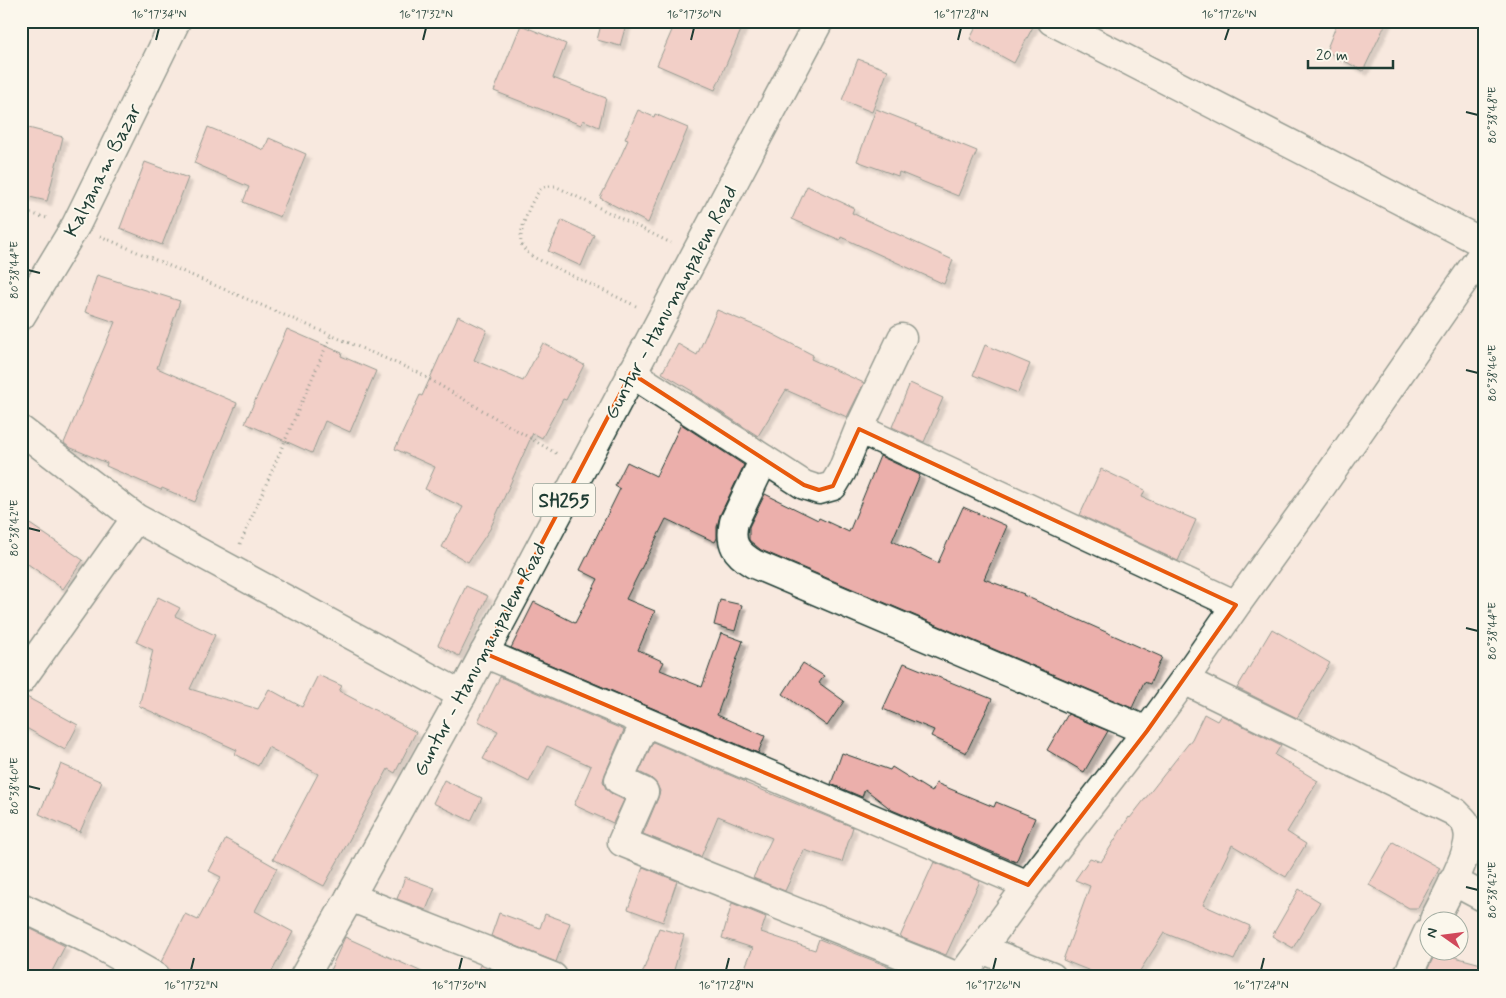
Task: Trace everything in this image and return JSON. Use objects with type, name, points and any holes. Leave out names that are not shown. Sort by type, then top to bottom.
[{"type":"street","name":"Kalyanam Bazar","points":[[21,316],[76,225],[176,21]]},
{"type":"street","name":"Guntur - Hanumanpalem Road","points":[[304,977],[462,696],[631,373],[819,21]]},
{"type":"street","points":[[1052,21],[1485,244]]},
{"type":"street","points":[[645,722],[620,780],[644,792],[622,842],[960,977],[1184,680],[1329,476],[1485,250]]},
{"type":"street","points":[[631,373],[804,485],[819,490],[833,486],[842,471],[859,429],[902,338]]},
{"type":"street","points":[[859,429],[1236,605]]},
{"type":"street","points":[[21,430],[136,518],[462,696]]},
{"type":"street","points":[[764,459],[734,522],[732,533],[734,546],[742,556],[754,564],[1147,731]]},
{"type":"street","points":[[21,680],[136,518]]},
{"type":"street","points":[[484,653],[1028,885]]},
{"type":"street","points":[[1184,680],[1455,812],[1464,820],[1468,830],[1469,843],[1454,881],[1439,910]]},
{"type":"street","points":[[1454,881],[1485,898]]},
{"type":"street","points":[[350,897],[553,977]]},
{"type":"street","points":[[21,907],[94,942],[156,977]]},
{"type":"street","points":[[982,949],[1052,977]]},
{"type":"street","points":[[1407,977],[1418,953]]},
{"type":"path","points":[[661,318],[533,257],[523,249],[520,240],[522,228],[536,194],[545,186],[556,186],[695,254]]},
{"type":"path","points":[[21,211],[76,225],[417,372],[581,468]]},
{"type":"path","points":[[229,570],[332,335]]},
{"type":"highlighted area","points":[[631,373],[804,485],[819,490],[833,486],[859,429],[1236,605],[1147,731],[1028,885],[484,653]]},
{"type":"building","points":[[602,21],[627,21],[620,46],[597,40]]},
{"type":"building","points":[[676,21],[745,21],[715,90],[657,65]]},
{"type":"building","points":[[979,21],[1036,21],[1014,63],[970,39]]},
{"type":"building","points":[[1338,21],[1387,21],[1363,71],[1326,51]]},
{"type":"building","points":[[521,25],[566,44],[553,78],[606,98],[599,127],[583,120],[581,125],[494,91]]},
{"type":"building","points":[[858,59],[888,70],[872,112],[842,100]]},
{"type":"building","points":[[876,109],[977,151],[958,196],[899,172],[898,176],[857,161]]},
{"type":"building","points":[[638,110],[654,117],[655,114],[688,128],[648,223],[600,198],[628,140],[625,139]]},
{"type":"building","points":[[21,126],[63,137],[47,201],[21,195]]},
{"type":"building","points":[[208,127],[264,150],[269,138],[306,154],[280,217],[243,202],[249,187],[194,163]]},
{"type":"building","points":[[145,162],[188,178],[162,245],[120,228]]},
{"type":"building","points":[[807,186],[854,208],[852,213],[953,260],[944,284],[841,237],[840,240],[792,219]]},
{"type":"building","points":[[562,220],[594,235],[581,266],[548,251]]},
{"type":"building","points":[[97,275],[180,301],[157,368],[237,403],[195,502],[162,488],[161,490],[106,466],[107,463],[69,447],[64,443],[115,322],[85,312]]},
{"type":"building","points":[[717,310],[761,328],[813,355],[811,359],[864,383],[847,417],[786,390],[758,436],[662,373],[678,344],[697,355]]},
{"type":"building","points":[[458,316],[487,330],[474,360],[523,381],[543,343],[584,365],[566,400],[563,399],[542,438],[533,433],[490,529],[468,562],[442,547],[463,507],[425,489],[435,467],[395,449],[420,395],[422,396]]},
{"type":"building","points":[[287,329],[342,353],[341,356],[376,371],[350,432],[325,421],[312,453],[245,423]]},
{"type":"building","points":[[985,345],[1030,364],[1018,393],[973,375]]},
{"type":"building","points":[[910,383],[943,398],[924,442],[892,427]]},
{"type":"building","points":[[681,424],[744,465],[720,515],[715,542],[666,519],[626,599],[655,611],[638,650],[664,662],[660,670],[702,687],[721,633],[743,641],[717,715],[765,736],[758,753],[511,648],[534,602],[575,623],[598,579],[580,570],[620,489],[615,486],[627,462],[656,476]]},
{"type":"building","points":[[880,456],[920,475],[892,541],[938,563],[963,507],[1007,526],[984,579],[1024,594],[1162,657],[1150,684],[1144,682],[1132,708],[761,550],[749,540],[749,527],[765,494],[818,520],[819,518],[849,532]]},
{"type":"building","points":[[1101,469],[1145,490],[1142,497],[1196,520],[1178,561],[1080,515]]},
{"type":"building","points":[[21,518],[83,560],[63,589],[21,559]]},
{"type":"building","points":[[466,586],[488,596],[459,656],[438,645]]},
{"type":"building","points":[[158,597],[180,608],[175,616],[215,635],[190,689],[258,709],[269,689],[302,707],[318,675],[342,686],[339,691],[416,732],[395,773],[388,769],[324,886],[273,859],[318,774],[268,747],[258,766],[235,754],[237,750],[139,706],[153,650],[136,642]]},
{"type":"building","points":[[720,600],[742,605],[735,631],[714,625]]},
{"type":"building","points":[[1272,629],[1330,663],[1297,718],[1237,688]]},
{"type":"building","points":[[803,663],[824,676],[819,683],[844,701],[827,726],[783,694]]},
{"type":"building","points":[[904,663],[992,699],[966,753],[931,736],[934,730],[883,709]]},
{"type":"building","points":[[500,677],[624,730],[603,781],[606,789],[624,800],[613,823],[574,805],[591,766],[547,746],[529,782],[483,759],[498,731],[478,721]]},
{"type":"building","points":[[21,695],[78,725],[65,750],[21,725]]},
{"type":"building","points":[[1068,714],[1108,731],[1084,772],[1047,750]]},
{"type":"building","points":[[1204,714],[1217,721],[1221,715],[1281,745],[1275,755],[1318,781],[1287,832],[1306,844],[1286,877],[1232,845],[1203,905],[1250,926],[1234,960],[1164,933],[1136,977],[1105,977],[1063,960],[1090,886],[1075,880],[1090,858],[1101,862],[1129,817],[1192,739]]},
{"type":"building","points":[[653,742],[745,783],[853,827],[842,862],[804,850],[785,891],[753,878],[772,838],[718,816],[701,857],[643,834],[660,791],[651,778],[639,772]]},
{"type":"building","points":[[842,753],[890,770],[892,767],[932,792],[936,783],[994,807],[996,802],[1035,818],[1016,862],[892,810],[865,789],[862,797],[831,784]]},
{"type":"building","points":[[61,764],[102,782],[80,832],[39,814]]},
{"type":"building","points":[[444,780],[482,798],[471,821],[433,803]]},
{"type":"building","points":[[226,839],[277,868],[255,911],[293,932],[269,977],[182,977],[170,971],[161,962],[185,914],[198,920],[221,877],[209,871]]},
{"type":"building","points":[[1393,842],[1440,868],[1418,908],[1409,908],[1369,885]]},
{"type":"building","points":[[934,862],[980,881],[946,955],[900,937]]},
{"type":"building","points":[[643,867],[677,881],[663,922],[628,909]]},
{"type":"building","points":[[405,877],[435,888],[426,910],[397,899]]},
{"type":"building","points":[[1299,889],[1320,902],[1293,948],[1272,936]]},
{"type":"building","points":[[732,903],[766,917],[761,932],[815,950],[819,939],[915,977],[741,977],[753,948],[722,938]]},
{"type":"building","points":[[499,913],[540,928],[545,914],[570,923],[556,962],[491,936]]},
{"type":"building","points":[[21,924],[65,946],[49,977],[21,977]]},
{"type":"building","points":[[659,928],[684,935],[672,977],[641,977]]},
{"type":"building","points":[[345,937],[433,977],[327,977]]},
{"type":"building","points":[[1432,960],[1466,960],[1485,965],[1485,977],[1424,977]]},
{"type":"building","points":[[480,965],[510,977],[475,977]]}]
